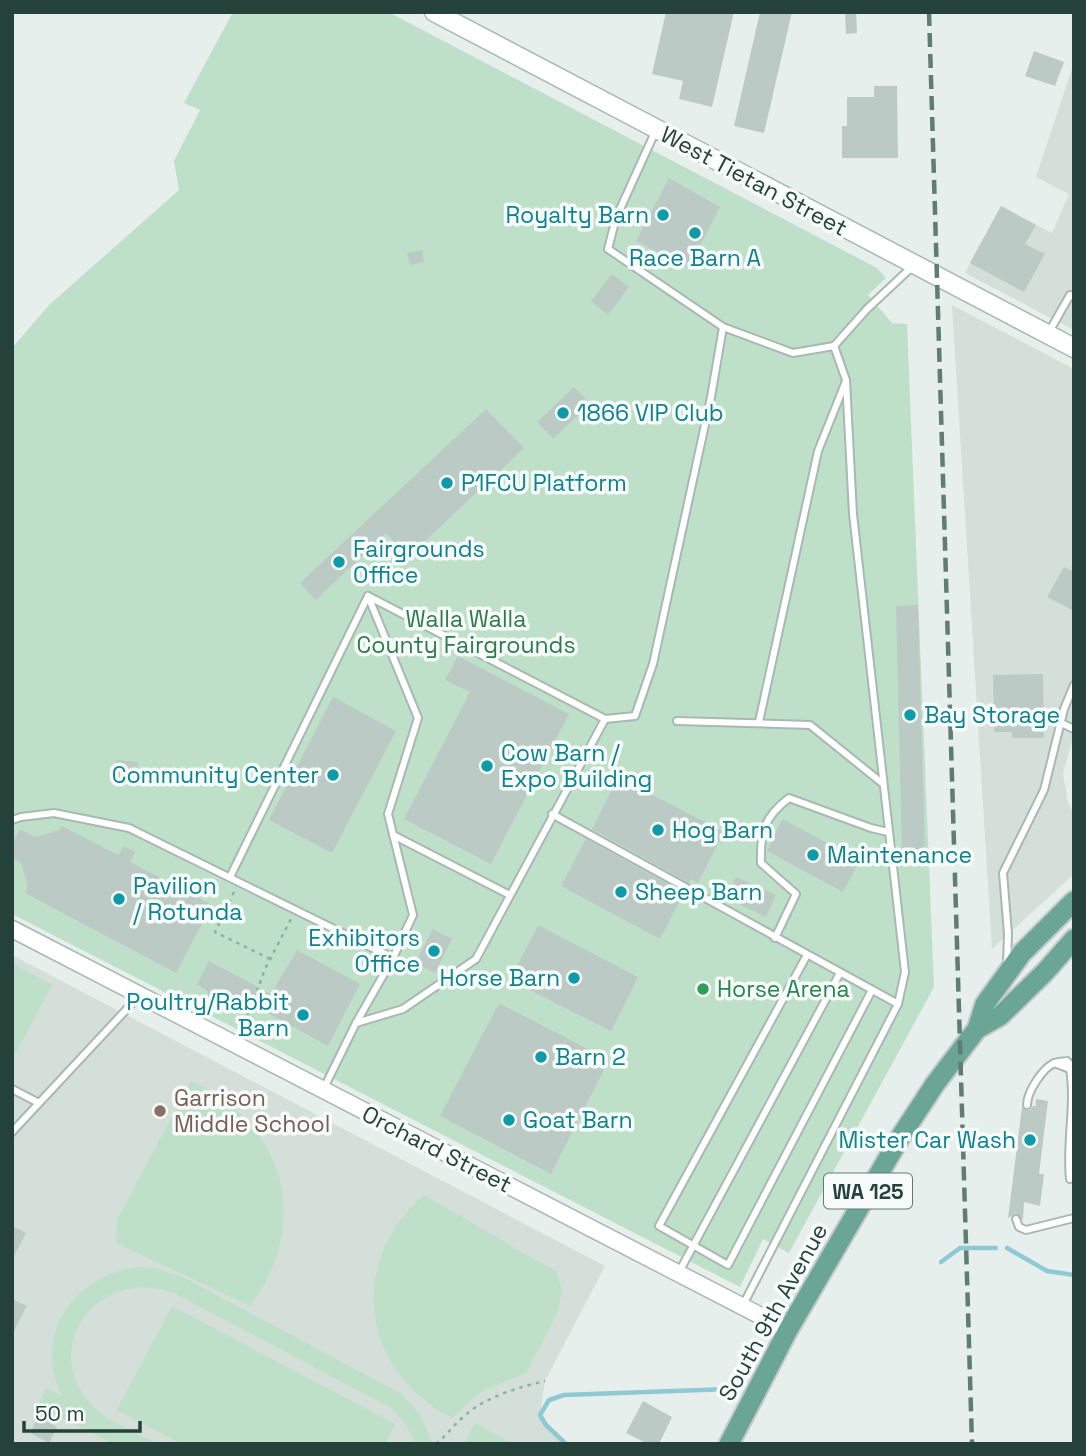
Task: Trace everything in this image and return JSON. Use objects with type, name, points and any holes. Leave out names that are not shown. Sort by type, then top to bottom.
[{"type":"main road","name":"West Tietan Street","points":[[434,12],[1074,348]]},
{"type":"main road","name":"South 9th Avenue","points":[[729,1444],[788,1330],[901,1136],[935,1084],[977,1029],[985,1004],[1021,953],[1074,901]]},
{"type":"main road","name":"South 9th Avenue","points":[[977,1029],[1000,1016],[1074,939]]},
{"type":"street","name":"Orchard Street","points":[[12,929],[788,1330]]},
{"type":"lane","points":[[656,129],[616,218],[608,248],[723,327],[793,353],[834,346],[867,309],[914,265]]},
{"type":"lane","points":[[1048,335],[1070,295],[1074,297]]},
{"type":"lane","points":[[368,596],[605,719],[635,716],[653,664],[711,397],[723,327]]},
{"type":"lane","points":[[742,1307],[898,1004],[905,972],[853,514],[846,380],[834,346]]},
{"type":"lane","points":[[759,722],[818,451],[846,380]]},
{"type":"lane","points":[[323,1090],[413,915],[388,814],[418,718],[368,596]]},
{"type":"lane","points":[[230,877],[368,596]]},
{"type":"lane","points":[[1006,974],[1008,934],[1003,873],[1044,790],[1060,723],[1074,685]]},
{"type":"lane","points":[[356,1023],[403,1010],[476,960],[605,719]]},
{"type":"lane","points":[[677,721],[810,725],[882,783]]},
{"type":"lane","points":[[1060,723],[1074,729]]},
{"type":"lane","points":[[775,938],[796,894],[761,863],[760,836],[777,807],[789,798],[888,832]]},
{"type":"lane","points":[[12,820],[54,813],[129,828],[393,958]]},
{"type":"lane","points":[[552,814],[898,1004]]},
{"type":"lane","points":[[393,835],[510,895]]},
{"type":"lane","points":[[807,955],[659,1226],[729,1265],[872,990]]},
{"type":"lane","points":[[678,1274],[840,974]]},
{"type":"lane","points":[[12,1132],[140,995]]},
{"type":"lane","points":[[1027,1105],[1027,1096],[1035,1083],[1054,1063],[1067,1061],[1074,1068]]},
{"type":"lane","points":[[1054,1063],[1070,1069],[1073,1086],[1069,1165],[1072,1176]]},
{"type":"lane","points":[[12,1089],[39,1103]]},
{"type":"lane","points":[[1016,1219],[1019,1227],[1026,1230],[1074,1218]]},
{"type":"path","points":[[239,882],[215,932],[270,959]]},
{"type":"path","points":[[232,1043],[251,1008],[270,959],[296,910]]},
{"type":"path","points":[[436,1444],[451,1432],[468,1412],[512,1390],[545,1381]]},
{"type":"shaded area","points":[[1074,63],[1074,330],[965,273],[1001,206],[1052,233],[1069,194],[1036,177]]},
{"type":"shaded area","points":[[952,305],[1074,369],[1074,735],[1063,773],[1068,803],[1074,814],[1074,874],[992,949]]},
{"type":"shaded area","name":"Garrison Middle School","points":[[12,955],[605,1266],[545,1381],[540,1415],[546,1425],[569,1444],[12,1444]]},
{"type":"green space","name":"Walla Walla County Fairgrounds","points":[[233,12],[388,12],[877,268],[886,278],[868,295],[892,323],[907,324],[934,987],[789,1253],[763,1239],[740,1287],[12,914],[12,348],[49,305],[179,190],[174,161],[200,110],[184,103]]},
{"type":"green space","points":[[12,963],[52,985],[12,1060]]},
{"type":"green space","points":[[191,1081],[223,1099],[248,1122],[267,1149],[279,1178],[284,1210],[280,1242],[269,1274],[250,1306],[116,1243],[117,1220]]},
{"type":"green space","points":[[424,1195],[557,1272],[562,1292],[558,1311],[527,1372],[481,1392],[452,1418],[421,1398],[398,1373],[383,1345],[375,1314],[375,1283],[383,1252],[399,1222]]},
{"type":"green space","points":[[140,1267],[155,1268],[183,1277],[400,1393],[420,1414],[433,1444],[415,1444],[408,1427],[391,1408],[176,1294],[149,1288],[125,1290],[103,1299],[86,1314],[75,1334],[71,1356],[75,1379],[89,1402],[121,1426],[158,1444],[113,1444],[38,1405],[46,1388],[62,1396],[54,1373],[52,1351],[56,1330],[65,1310],[79,1294],[96,1281],[117,1272]]},
{"type":"green space","points":[[172,1306],[395,1424],[385,1444],[181,1444],[117,1410]]},
{"type":"green space","points":[[475,1423],[513,1444],[464,1444]]},
{"type":"building","points":[[666,12],[734,12],[712,107],[679,99],[683,81],[652,74]]},
{"type":"building","points":[[760,12],[792,12],[764,133],[734,126]]},
{"type":"building","points":[[845,12],[856,12],[857,33],[846,34]]},
{"type":"building","points":[[1034,51],[1064,62],[1055,86],[1025,76]]},
{"type":"building","points":[[874,86],[897,86],[898,158],[842,158],[842,126],[847,126],[847,97],[874,97]]},
{"type":"building","points":[[669,178],[720,207],[688,268],[636,241]]},
{"type":"building","points":[[1001,206],[1036,225],[1025,244],[1045,254],[1024,292],[970,263]]},
{"type":"building","points":[[422,250],[424,262],[410,265],[407,253]]},
{"type":"building","points":[[612,274],[629,287],[608,315],[591,301]]},
{"type":"building","name":"1866 VIP Club","points":[[574,387],[590,404],[553,439],[537,422]]},
{"type":"building","name":"P1FCU Platform","points":[[486,409],[524,448],[408,557],[386,533],[316,600],[300,583]]},
{"type":"building","points":[[1064,567],[1074,572],[1074,611],[1047,597]]},
{"type":"building","name":"Bay Storage","points":[[918,605],[925,853],[902,854],[896,606]]},
{"type":"building","name":"Cow Barn / Expo Building","points":[[458,656],[569,714],[491,864],[404,819],[470,692],[445,680]]},
{"type":"building","points":[[1043,674],[1044,738],[1012,738],[1012,732],[994,732],[993,675]]},
{"type":"building","name":"Community Center","points":[[333,697],[396,731],[332,853],[269,820]]},
{"type":"building","points":[[116,760],[138,762],[135,784],[113,781]]},
{"type":"building","name":"Hog Barn","points":[[618,777],[724,832],[698,883],[691,879],[689,883],[592,829]]},
{"type":"building","name":"Maintenance","points":[[782,819],[860,860],[843,892],[767,851]]},
{"type":"building","name":"Pavilion / Rotunda","points":[[62,826],[118,855],[124,846],[135,852],[130,862],[212,905],[176,973],[25,893],[28,886],[21,863],[12,858],[12,845],[20,829],[35,837],[60,830]]},
{"type":"building","name":"Sheep Barn","points":[[586,839],[684,893],[660,939],[561,886]]},
{"type":"building","name":"Maintenance","points":[[736,877],[776,895],[766,917],[726,898]]},
{"type":"building","name":"Horse Barn","points":[[538,925],[638,977],[611,1031],[510,980]]},
{"type":"building","name":"Exhibitors Office","points":[[433,929],[452,939],[435,973],[415,963]]},
{"type":"building","points":[[297,950],[360,984],[328,1046],[244,1000],[240,1008],[230,1002],[211,1009],[207,990],[197,985],[209,961],[271,994]]},
{"type":"building","points":[[499,1003],[609,1060],[551,1174],[440,1116]]},
{"type":"building","name":"Mister Car Wash","points":[[1036,1099],[1048,1101],[1039,1174],[1044,1174],[1040,1206],[1024,1202],[1023,1220],[1016,1213],[1008,1218],[1022,1107],[1030,1110],[1036,1106]]},
{"type":"building","points":[[12,1226],[26,1233],[12,1260]]},
{"type":"building","points":[[12,1299],[27,1306],[12,1335]]},
{"type":"building","points":[[643,1401],[672,1417],[659,1444],[648,1444],[626,1433]]},
{"type":"building","points":[[38,1417],[57,1427],[49,1443],[30,1433]]},
{"type":"waterway","points":[[941,1262],[960,1248],[996,1248]]},
{"type":"waterway","points":[[1007,1248],[1047,1271],[1074,1275]]},
{"type":"waterway","points":[[566,1444],[546,1425],[540,1415],[549,1400],[564,1395],[729,1389]]},
{"type":"railway","points":[[929,12],[972,1444]]},
{"type":"place","name":"Royalty Barn","points":[[663,215]]},
{"type":"place","name":"Race Barn A","points":[[695,233]]},
{"type":"place","name":"1866 VIP Club","points":[[563,413]]},
{"type":"place","name":"P1FCU Platform","points":[[447,483]]},
{"type":"place","name":"Fairgrounds Office","points":[[339,562]]},
{"type":"place","name":"Bay Storage","points":[[910,715]]},
{"type":"place","name":"Cow Barn / Expo Building","points":[[487,766]]},
{"type":"place","name":"Community Center","points":[[333,775]]},
{"type":"place","name":"Hog Barn","points":[[658,830]]},
{"type":"place","name":"Maintenance","points":[[813,855]]},
{"type":"place","name":"Sheep Barn","points":[[621,892]]},
{"type":"place","name":"Pavilion / Rotunda","points":[[119,899]]},
{"type":"place","name":"Exhibitors Office","points":[[434,951]]},
{"type":"place","name":"Horse Barn","points":[[574,978]]},
{"type":"place","name":"Horse Arena","points":[[703,989]]},
{"type":"place","name":"Poultry/Rabbit Barn","points":[[303,1015]]},
{"type":"place","name":"Barn 2","points":[[541,1057]]},
{"type":"place","name":"Garrison Middle School","points":[[160,1111]]},
{"type":"place","name":"Goat Barn","points":[[509,1120]]},
{"type":"place","name":"Mister Car Wash","points":[[1030,1140]]}]
